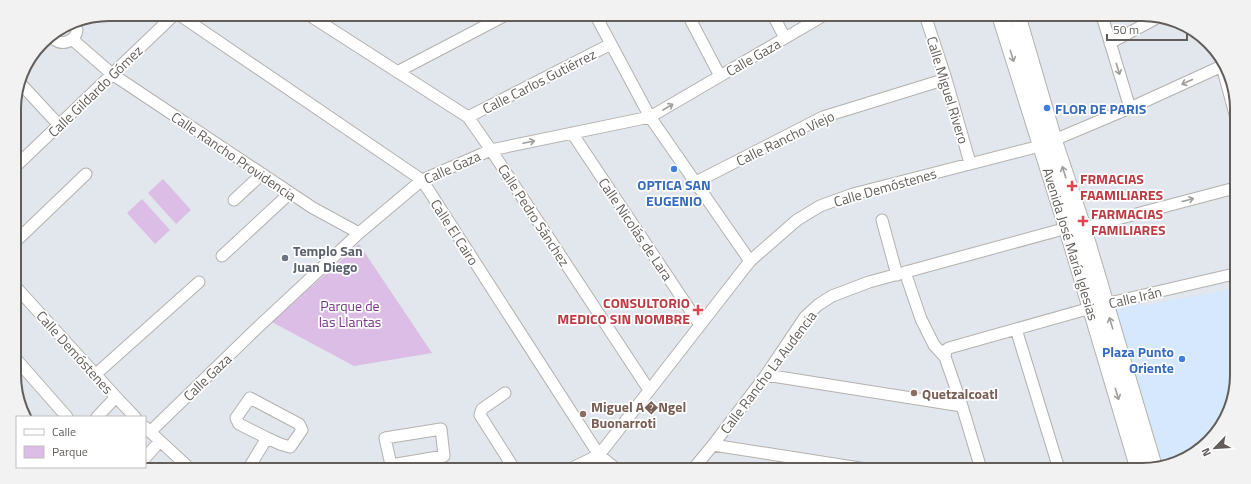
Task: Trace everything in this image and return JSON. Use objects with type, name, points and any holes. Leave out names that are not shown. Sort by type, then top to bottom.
[{"type":"main road","name":"Avenida José María Iglesias","points":[[1002,21],[1047,143],[1083,228],[1098,306],[1137,463]]},
{"type":"main road","name":"Avenida José María Iglesias","points":[[1019,21],[1067,228],[1098,306],[1152,462]]},
{"type":"street","name":"Calle Gildardo Gómez","points":[[21,161],[168,21]]},
{"type":"street","name":"Calle El Cairo","points":[[188,21],[422,180],[599,454],[609,463]]},
{"type":"street","name":"Calle Pedro Sánchez","points":[[321,21],[397,72],[468,117],[649,390]]},
{"type":"street","points":[[397,72],[494,21]]},
{"type":"street","points":[[599,21],[650,117],[750,261]]},
{"type":"street","points":[[691,21],[720,76]]},
{"type":"street","points":[[776,21],[785,38]]},
{"type":"street","name":"Calle Gaza","points":[[148,429],[359,232],[422,180],[491,150],[650,117],[814,21]]},
{"type":"street","name":"Calle Miguel Rivero","points":[[927,21],[946,79],[970,163]]},
{"type":"street","points":[[1104,21],[1130,108]]},
{"type":"street","points":[[1110,43],[1150,22]]},
{"type":"street","points":[[55,40],[58,42],[73,40],[76,35],[77,30],[76,28]]},
{"type":"street","name":"Calle Rancho Providencia","points":[[73,40],[112,74],[313,208],[359,232]]},
{"type":"street","name":"Calle Carlos Gutiérrez","points":[[468,117],[611,44]]},
{"type":"street","name":"Calle Demóstenes","points":[[582,463],[599,454],[750,261],[797,220],[820,206],[853,194],[1047,143],[1130,108],[1219,67]]},
{"type":"street","name":"Calle Rancho Viejo","points":[[696,182],[823,118],[946,79]]},
{"type":"street","points":[[24,88],[59,125]]},
{"type":"street","name":"Calle Nicolás de Lara","points":[[572,133],[700,325]]},
{"type":"street","points":[[21,236],[86,174]]},
{"type":"street","points":[[234,200],[262,174]]},
{"type":"street","points":[[1083,228],[1230,189]]},
{"type":"street","points":[[222,256],[290,193]]},
{"type":"street","points":[[882,220],[901,273],[921,319],[934,345],[945,354],[979,463]]},
{"type":"street","name":"Calle Rancho La Audencia","points":[[698,463],[766,375],[805,317],[818,305],[832,296],[851,288],[901,273],[1067,228]]},
{"type":"street","name":"Calle Irán","points":[[945,354],[952,346],[1098,306],[1230,275]]},
{"type":"street","points":[[96,374],[199,282]]},
{"type":"street","name":"Calle Demóstenes","points":[[21,293],[135,416]]},
{"type":"street","points":[[1016,329],[1057,463]]},
{"type":"street","points":[[21,366],[66,416]]},
{"type":"street","points":[[766,375],[962,406]]},
{"type":"street","points":[[505,393],[482,409],[480,413],[481,418],[510,463]]},
{"type":"street","points":[[97,416],[116,397]]},
{"type":"street","points":[[250,398],[299,424],[302,429],[290,447],[267,438],[237,422],[236,418],[250,398]]},
{"type":"street","points":[[148,429],[184,463]]},
{"type":"street","points":[[391,463],[385,438],[441,429],[444,456],[416,463]]},
{"type":"street","points":[[252,463],[267,438]]},
{"type":"street","points":[[146,457],[160,441]]},
{"type":"street","points":[[713,445],[833,463]]},
{"type":"shaded area","name":"Plaza Punto Oriente","points":[[1230,290],[1230,375],[1227,397],[1221,414],[1212,428],[1195,428],[1195,445],[1186,451],[1162,460],[1117,312],[1117,309],[1139,303],[1141,306]]},
{"type":"green space","points":[[163,179],[191,210],[176,224],[148,193]]},
{"type":"green space","points":[[142,199],[170,230],[155,244],[127,213]]},
{"type":"green space","name":"Parque de las Llantas","points":[[359,244],[432,353],[354,366],[272,322]]},
{"type":"place","name":"FLOR DE PARIS","points":[[1047,108]]},
{"type":"place","name":"OPTICA SAN EUGENIO","points":[[674,169]]},
{"type":"place","name":"FRMACIAS FAAMILIARES","points":[[1072,186]]},
{"type":"place","name":"FARMACIAS FAMILIARES","points":[[1083,221]]},
{"type":"place","name":"Templo San Juan Diego","points":[[285,258]]},
{"type":"place","name":"CONSULTORIO MEDICO SIN NOMBRE","points":[[698,310]]},
{"type":"place","name":"Plaza Punto Oriente","points":[[1182,359]]},
{"type":"place","name":"Quetzalcoatl","points":[[914,393]]},
{"type":"place","name":"Miguel A�Ngel Buonarroti","points":[[583,414]]}]
